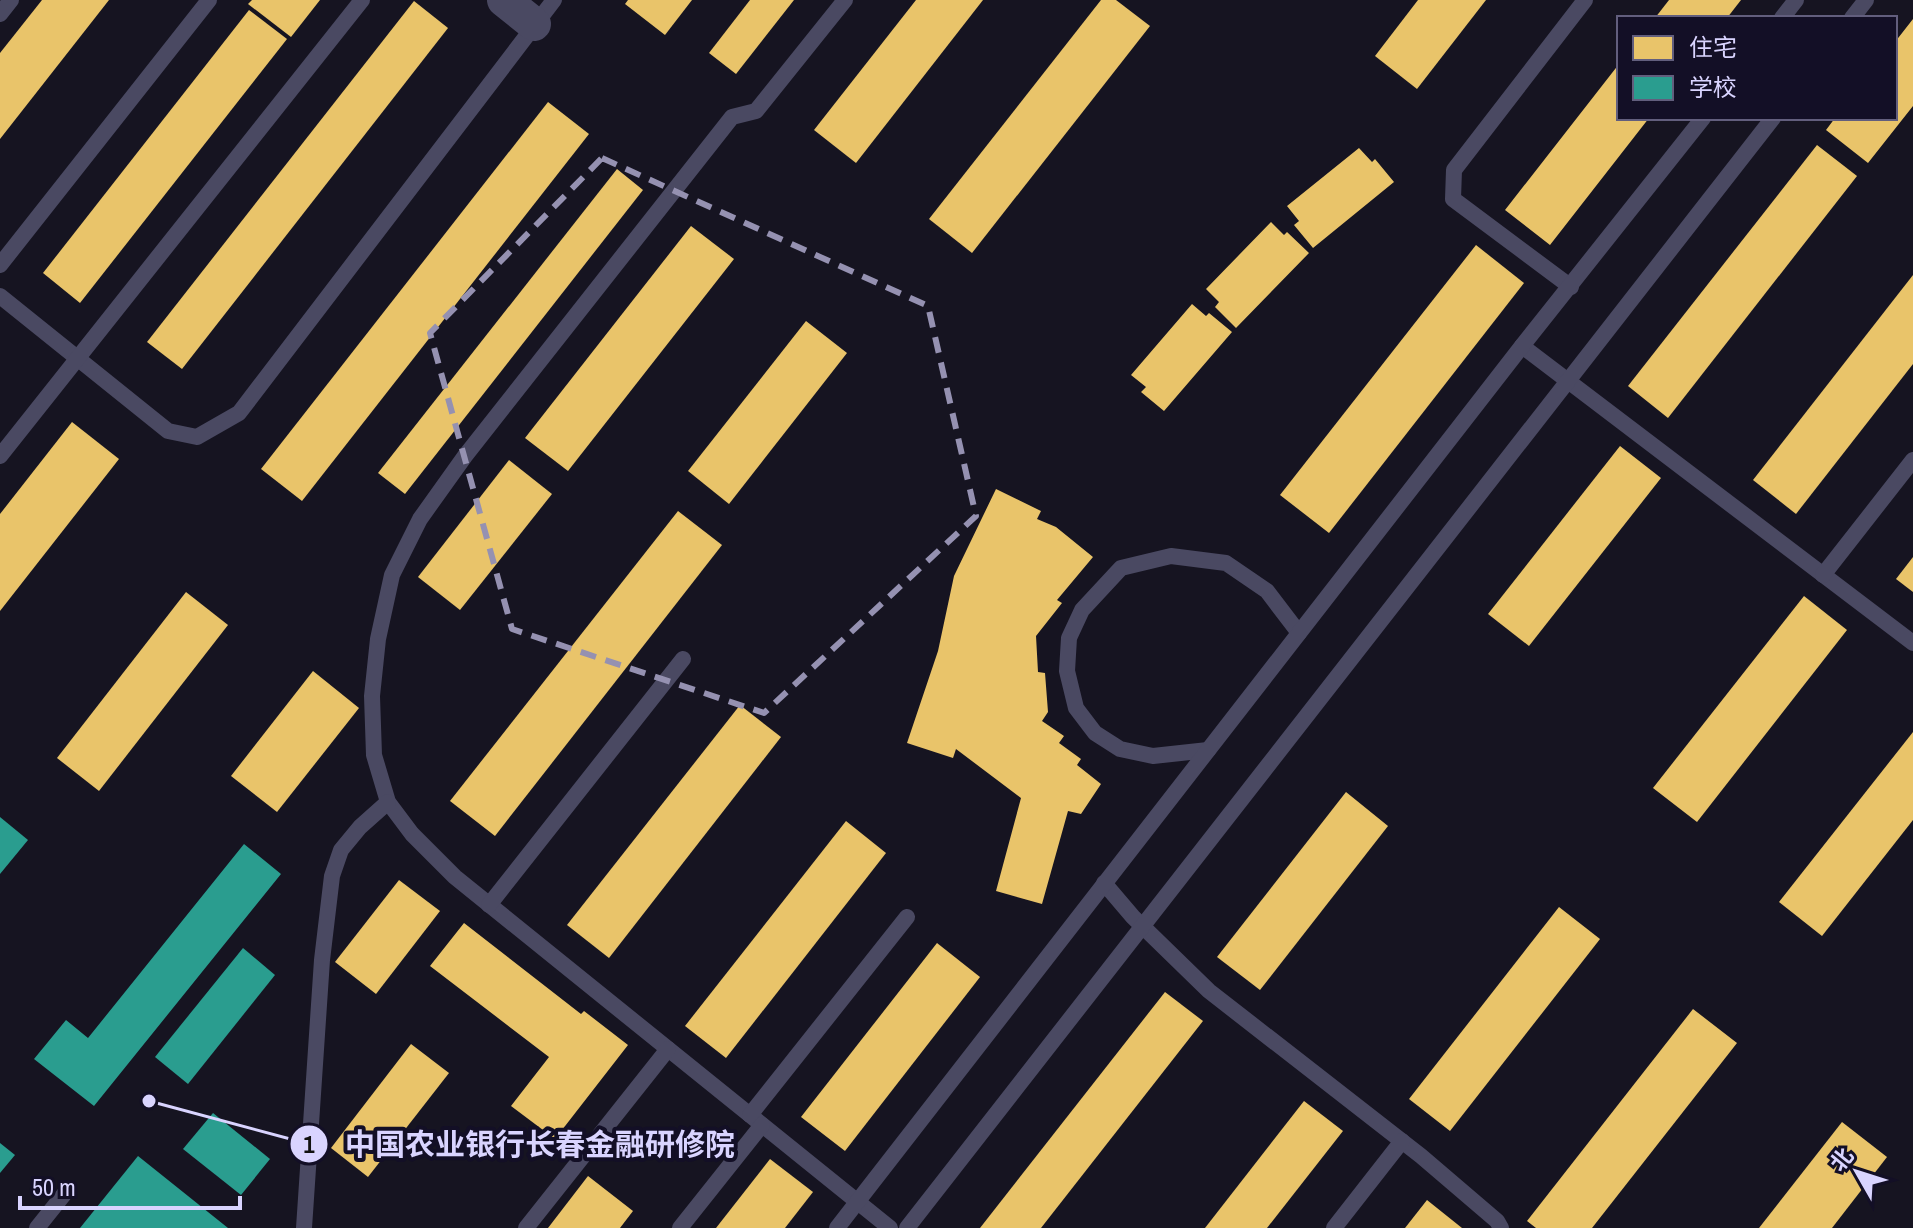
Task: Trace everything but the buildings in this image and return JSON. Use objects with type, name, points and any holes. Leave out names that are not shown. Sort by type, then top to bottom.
[{"type":"street","points":[[504,0],[544,12]]},
{"type":"lane","points":[[0,14],[11,0]]},
{"type":"lane","points":[[0,265],[209,0]]},
{"type":"lane","points":[[0,456],[362,0]]},
{"type":"lane","points":[[845,0],[756,111],[732,117],[465,456],[420,519],[392,575],[378,639],[372,696],[374,755],[388,802],[412,834],[455,877],[890,1228]]},
{"type":"lane","points":[[1571,287],[1453,199],[1454,170],[1585,0]]},
{"type":"lane","points":[[1784,16],[1796,0]]},
{"type":"lane","points":[[1854,16],[1866,0]]},
{"type":"lane","points":[[0,296],[168,431],[197,437],[239,413],[544,12]]},
{"type":"lane","points":[[837,1228],[1522,346],[1701,120]]},
{"type":"lane","points":[[907,1228],[1771,120]]},
{"type":"lane","points":[[1522,346],[1913,643]]},
{"type":"lane","points":[[1823,575],[1913,460]]},
{"type":"lane","points":[[1208,750],[1153,756],[1120,749],[1095,733],[1076,708],[1067,671],[1069,638],[1082,610],[1121,568],[1171,556],[1226,563],[1267,591],[1299,633]]},
{"type":"lane","points":[[489,905],[683,659]]},
{"type":"lane","points":[[304,1228],[322,960],[332,876],[341,850],[360,827],[388,802]]},
{"type":"lane","points":[[1104,883],[1141,925],[1209,991],[1402,1141],[1497,1221],[1501,1228]]},
{"type":"lane","points":[[680,1228],[907,917]]},
{"type":"lane","points":[[526,1228],[668,1049]]},
{"type":"lane","points":[[1334,1228],[1402,1141]]},
{"type":"lane","points":[[37,1228],[65,1193]]},
{"type":"highlighted area","points":[[602,158],[928,306],[976,516],[764,713],[512,629],[430,333]]},
{"type":"place","name":"中国农业银行长春金融研修院","points":[[149,1101]]}]
